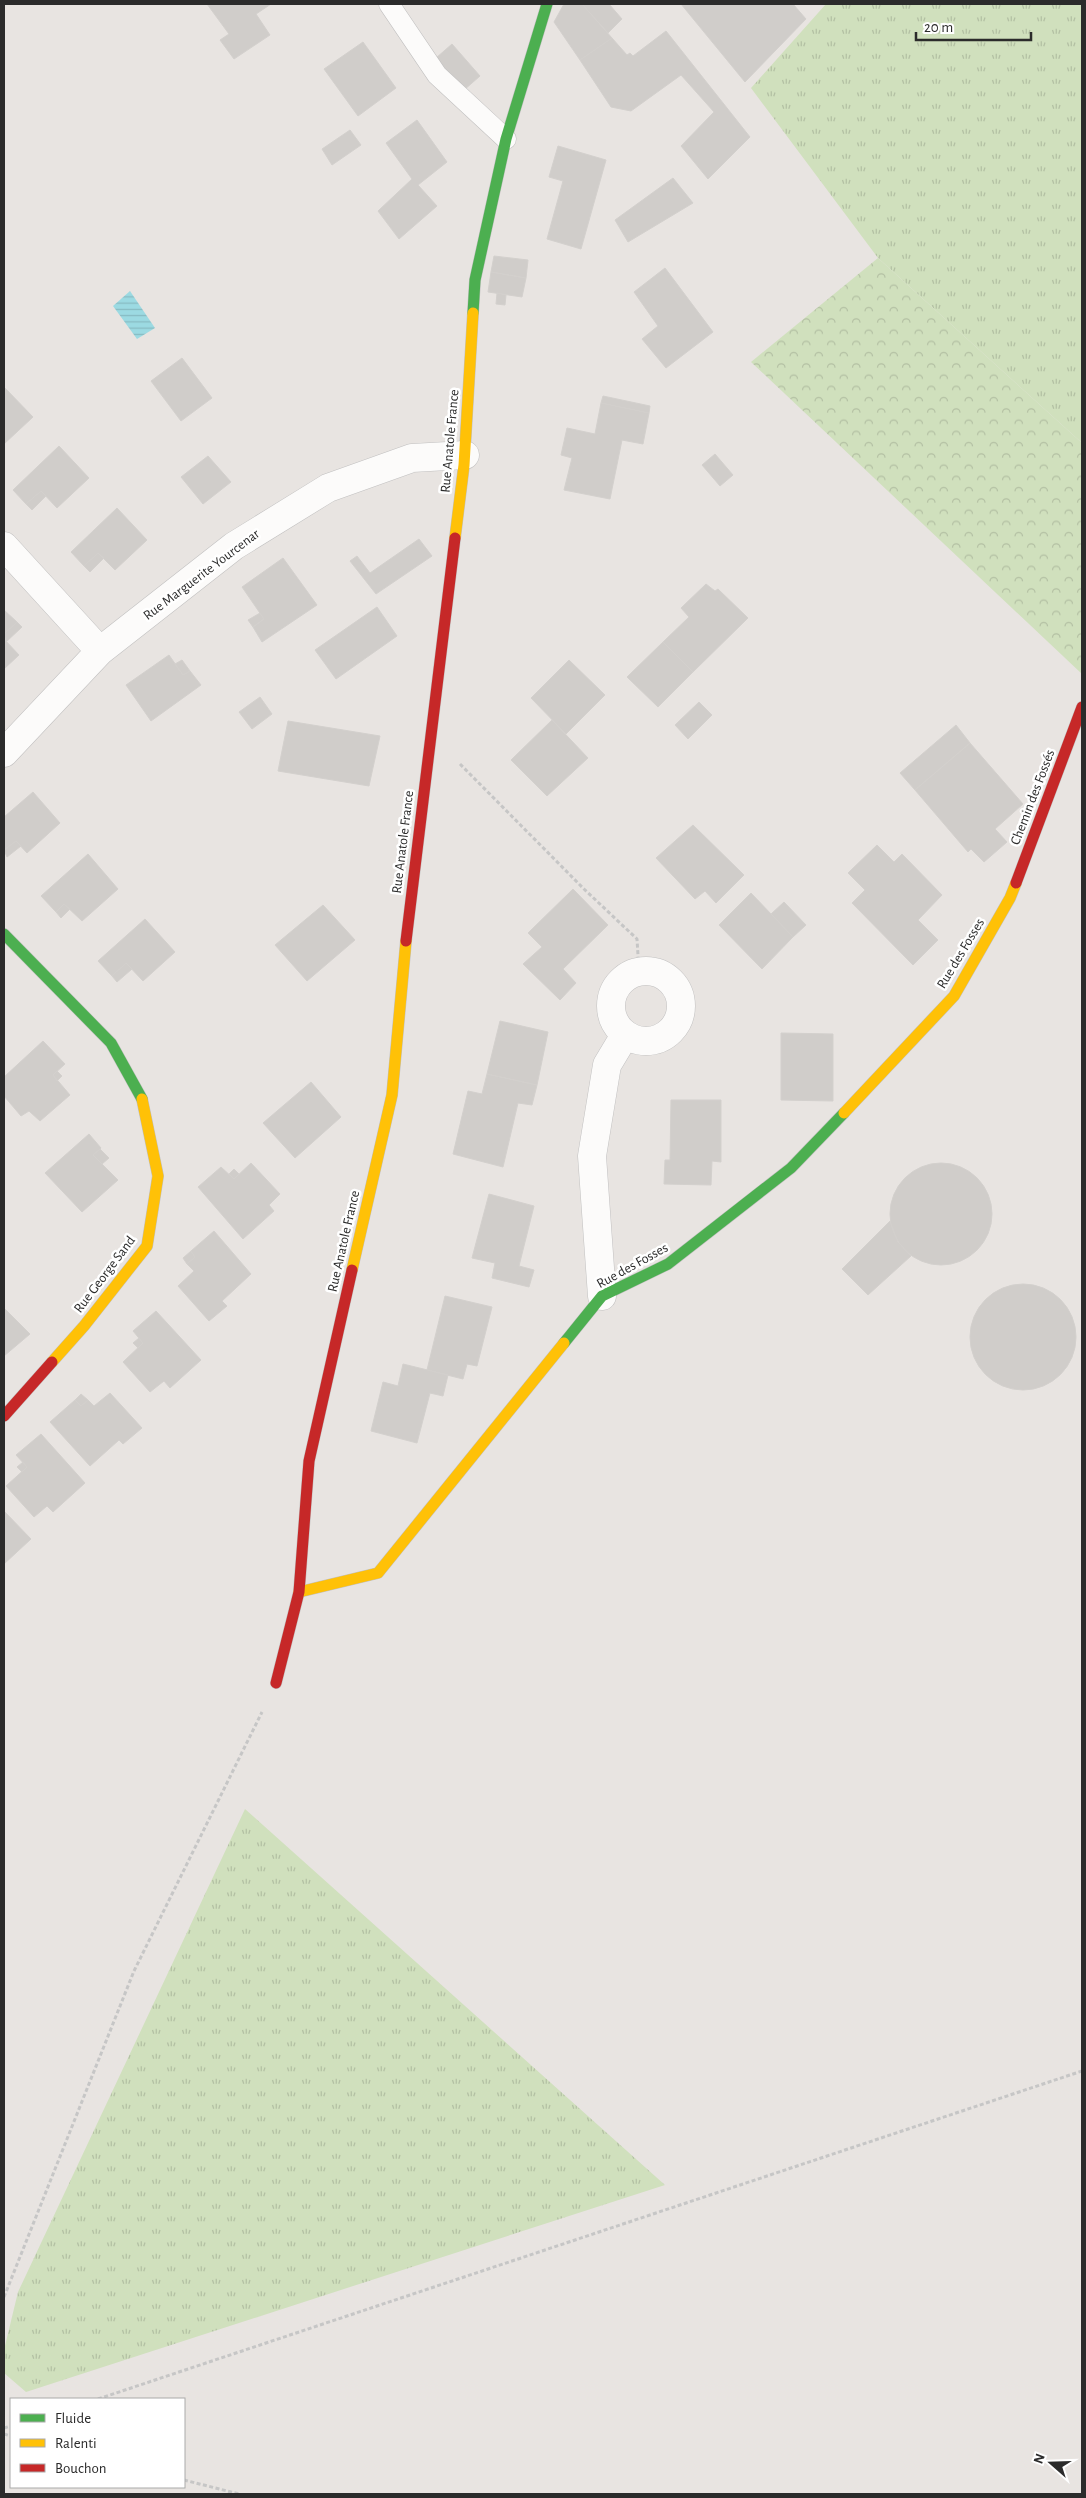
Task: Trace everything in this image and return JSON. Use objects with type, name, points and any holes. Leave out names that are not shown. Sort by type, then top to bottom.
[{"type":"street","name":"Rue Anatole France","points":[[276,1684],[299,1592],[309,1461],[392,1095],[412,880],[465,455],[475,280],[506,139],[547,4]]},
{"type":"street","name":"Rue Marguerite Yourcenar","points":[[4,753],[100,651],[234,546],[328,488],[412,458],[465,455]]},
{"type":"street","points":[[4,546],[100,651]]},
{"type":"street","name":"Chemin des Fossés","points":[[1010,898],[1082,707]]},
{"type":"street","name":"Rue des Fosses","points":[[299,1592],[378,1573],[602,1296],[668,1264],[791,1168],[954,996],[1010,898]]},
{"type":"street","name":"Rue George Sand","points":[[4,934],[111,1044],[143,1102],[158,1176],[147,1246],[84,1326],[4,1416]]},
{"type":"street","points":[[651,970],[663,974],[672,981],[679,991],[682,1002],[681,1014],[676,1025],[659,1039],[636,1040],[625,1035],[617,1027],[612,1016],[610,1005],[612,993],[618,983],[628,975],[639,971],[651,970]]},
{"type":"street","points":[[602,1296],[592,1156],[608,1065],[625,1035]]},
{"type":"lane","points":[[389,4],[437,75],[506,139]]},
{"type":"path","points":[[476,780],[584,889],[637,939],[639,971]]},
{"type":"path","points":[[4,2297],[134,1971],[276,1684]]},
{"type":"path","points":[[101,2398],[1082,2071]]},
{"type":"path","points":[[185,2480],[239,2494]]},
{"type":"green space","points":[[826,4],[1082,4],[1082,443],[878,258],[751,88]]},
{"type":"green space","points":[[878,258],[1082,443],[1082,674],[751,362]]},
{"type":"green space","points":[[245,1809],[665,2185],[26,2392],[4,2373],[4,2350],[18,2292]]},
{"type":"water","points":[[130,291],[155,328],[137,339],[113,306]]},
{"type":"building","points":[[207,4],[271,4],[256,14],[270,35],[234,59],[220,40],[229,34]]},
{"type":"building","points":[[564,4],[582,4],[612,38],[580,60],[554,22]]},
{"type":"building","points":[[582,4],[609,4],[622,19],[608,33]]},
{"type":"building","points":[[681,4],[793,4],[806,19],[745,82]]},
{"type":"building","points":[[666,31],[750,137],[708,179],[681,146],[714,112],[681,75],[631,111],[611,107],[580,60],[612,38],[627,55],[630,53],[633,56]]},
{"type":"building","points":[[363,42],[396,88],[358,116],[324,69]]},
{"type":"building","points":[[452,44],[480,76],[464,90],[436,58]]},
{"type":"building","points":[[417,120],[447,162],[418,185],[437,206],[399,239],[378,211],[412,179],[386,143]]},
{"type":"building","points":[[350,130],[361,145],[332,165],[322,149]]},
{"type":"building","points":[[558,146],[606,160],[581,249],[547,239],[563,181],[549,177]]},
{"type":"building","points":[[673,178],[693,203],[628,242],[615,220]]},
{"type":"building","points":[[494,256],[528,260],[526,278],[491,272]]},
{"type":"building","points":[[665,268],[713,332],[666,368],[642,339],[658,326],[634,292]]},
{"type":"building","points":[[491,272],[526,278],[522,297],[488,292]]},
{"type":"building","points":[[497,293],[506,295],[505,305],[496,304]]},
{"type":"building","points":[[182,358],[212,398],[181,421],[151,381]]},
{"type":"building","points":[[4,387],[33,417],[4,444]]},
{"type":"building","points":[[603,396],[650,406],[649,413],[601,403]]},
{"type":"building","points":[[601,403],[649,413],[643,444],[622,440],[610,499],[564,490],[572,458],[561,455],[567,428],[595,434]]},
{"type":"building","points":[[59,446],[89,478],[57,508],[41,491],[26,504],[13,490]]},
{"type":"building","points":[[715,454],[733,475],[720,486],[702,465]]},
{"type":"building","points":[[208,456],[231,482],[203,504],[181,477]]},
{"type":"building","points":[[41,491],[46,496],[32,510],[26,504]]},
{"type":"building","points":[[117,508],[147,540],[115,570],[98,553],[84,566],[71,552]]},
{"type":"building","points":[[419,539],[432,556],[376,594],[350,561],[357,556],[370,573]]},
{"type":"building","points":[[98,553],[104,558],[90,572],[84,566]]},
{"type":"building","points":[[283,558],[317,605],[262,642],[253,627],[264,619],[242,587]]},
{"type":"building","points":[[706,584],[715,591],[718,589],[748,618],[693,672],[663,642],[689,617],[681,608]]},
{"type":"building","points":[[377,607],[397,636],[336,679],[315,650]]},
{"type":"building","points":[[4,610],[17,622],[4,634]]},
{"type":"building","points":[[260,613],[264,619],[253,627],[248,620]]},
{"type":"building","points":[[17,622],[22,627],[6,642],[4,634]]},
{"type":"building","points":[[4,639],[19,655],[4,669]]},
{"type":"building","points":[[663,642],[693,672],[658,707],[627,677]]},
{"type":"building","points":[[169,655],[183,675],[190,671],[201,685],[151,721],[126,685]]},
{"type":"building","points":[[182,660],[190,671],[183,675],[175,664]]},
{"type":"building","points":[[569,660],[605,695],[566,734],[531,698]]},
{"type":"building","points":[[260,697],[272,714],[252,729],[239,712]]},
{"type":"building","points":[[699,702],[712,715],[688,739],[675,725]]},
{"type":"building","points":[[552,720],[588,758],[547,796],[511,760]]},
{"type":"building","points":[[288,721],[380,736],[369,786],[278,771]]},
{"type":"building","points":[[956,725],[970,743],[915,790],[900,773]]},
{"type":"building","points":[[970,743],[1023,804],[995,829],[1007,842],[984,862],[971,849],[968,852],[915,790]]},
{"type":"building","points":[[33,792],[60,823],[27,853],[16,841],[4,850],[4,817]]},
{"type":"building","points":[[693,825],[744,875],[716,903],[705,891],[695,899],[656,858]]},
{"type":"building","points":[[16,841],[21,846],[7,857],[4,850]]},
{"type":"building","points":[[877,845],[894,862],[902,854],[942,895],[918,920],[938,940],[913,965],[852,903],[865,890],[848,873]]},
{"type":"building","points":[[88,854],[118,889],[82,921],[64,904],[56,912],[41,896]]},
{"type":"building","points":[[573,889],[608,925],[563,969],[576,983],[560,1000],[523,964],[542,947],[528,933]]},
{"type":"building","points":[[751,893],[793,937],[762,969],[719,925]]},
{"type":"building","points":[[784,902],[806,925],[793,937],[771,914]]},
{"type":"building","points":[[64,904],[70,909],[61,918],[56,912]]},
{"type":"building","points":[[323,905],[355,940],[307,981],[275,945]]},
{"type":"building","points":[[145,919],[175,952],[143,981],[126,963],[112,976],[98,961]]},
{"type":"building","points":[[126,963],[132,969],[117,982],[112,976]]},
{"type":"building","points":[[500,1021],[548,1032],[537,1085],[487,1074]]},
{"type":"building","points":[[781,1033],[833,1034],[833,1101],[781,1100]]},
{"type":"building","points":[[43,1041],[65,1064],[53,1075],[70,1095],[40,1121],[29,1111],[21,1116],[4,1096],[4,1077]]},
{"type":"building","points":[[57,1071],[62,1076],[57,1081],[53,1075]]},
{"type":"building","points":[[487,1074],[537,1085],[532,1105],[518,1103],[503,1167],[453,1154],[468,1091],[482,1094]]},
{"type":"building","points":[[311,1082],[341,1117],[295,1158],[263,1123]]},
{"type":"building","points":[[671,1100],[721,1100],[721,1162],[712,1161],[711,1185],[664,1184],[665,1160],[670,1160]]},
{"type":"building","points":[[89,1134],[101,1148],[93,1155],[118,1180],[82,1212],[45,1173]]},
{"type":"building","points":[[100,1149],[109,1158],[102,1164],[93,1155]]},
{"type":"building","points":[[251,1163],[280,1194],[269,1205],[274,1211],[243,1239],[198,1187],[221,1167],[234,1179]]},
{"type":"building","points":[[941,1163],[960,1167],[977,1178],[988,1195],[992,1214],[988,1233],[977,1250],[960,1261],[941,1265],[922,1261],[905,1250],[894,1233],[890,1214],[894,1195],[905,1178],[922,1167]]},
{"type":"building","points":[[234,1169],[239,1174],[234,1179],[229,1174]]},
{"type":"building","points":[[489,1194],[534,1206],[519,1266],[534,1270],[529,1287],[492,1278],[495,1263],[472,1258]]},
{"type":"building","points":[[890,1221],[898,1242],[911,1256],[868,1295],[842,1269]]},
{"type":"building","points":[[214,1231],[251,1274],[222,1301],[227,1306],[209,1321],[178,1286],[194,1271],[187,1264],[195,1257],[191,1251]]},
{"type":"building","points":[[191,1251],[195,1257],[187,1264],[183,1258]]},
{"type":"building","points":[[1023,1284],[1043,1288],[1061,1299],[1072,1317],[1076,1337],[1072,1357],[1061,1375],[1043,1386],[1023,1390],[1003,1386],[985,1375],[974,1357],[970,1337],[974,1317],[985,1299],[1003,1288]]},
{"type":"building","points":[[445,1296],[492,1307],[477,1366],[467,1364],[463,1379],[427,1370]]},
{"type":"building","points":[[4,1308],[30,1334],[4,1356]]},
{"type":"building","points":[[156,1311],[201,1360],[170,1388],[164,1381],[150,1392],[123,1362],[143,1343],[133,1331]]},
{"type":"building","points":[[139,1338],[143,1343],[138,1348],[133,1343]]},
{"type":"building","points":[[403,1364],[448,1375],[443,1396],[430,1393],[417,1443],[371,1431],[383,1382],[398,1386]]},
{"type":"building","points":[[110,1393],[142,1428],[123,1444],[119,1440],[90,1466],[50,1422],[75,1400],[81,1406],[88,1400],[94,1406]]},
{"type":"building","points":[[81,1394],[88,1400],[81,1406],[75,1400]]},
{"type":"building","points":[[41,1434],[85,1483],[53,1512],[47,1506],[34,1517],[6,1486],[27,1467],[16,1455]]},
{"type":"building","points":[[23,1462],[27,1467],[22,1472],[17,1467]]},
{"type":"building","points":[[4,1511],[31,1539],[4,1564]]},
{"type":"traffic: fast","points":[[473,313],[475,280],[506,139],[547,4]]},
{"type":"traffic: fast","points":[[4,934],[111,1043],[142,1099]]},
{"type":"traffic: fast","points":[[564,1343],[602,1296],[668,1264],[791,1168],[844,1113]]},
{"type":"traffic: slow","points":[[455,538],[464,465],[473,313]]},
{"type":"traffic: slow","points":[[844,1113],[954,996],[1010,898],[1016,883]]},
{"type":"traffic: slow","points":[[352,1270],[392,1095],[406,941]]},
{"type":"traffic: slow","points":[[52,1362],[84,1326],[147,1246],[158,1176],[142,1099]]},
{"type":"traffic: slow","points":[[299,1592],[378,1573],[564,1343]]},
{"type":"traffic: jam","points":[[406,941],[455,538]]},
{"type":"traffic: jam","points":[[1016,883],[1082,707]]},
{"type":"traffic: jam","points":[[276,1683],[299,1592],[309,1461],[352,1270]]},
{"type":"traffic: jam","points":[[4,1416],[52,1362]]}]
